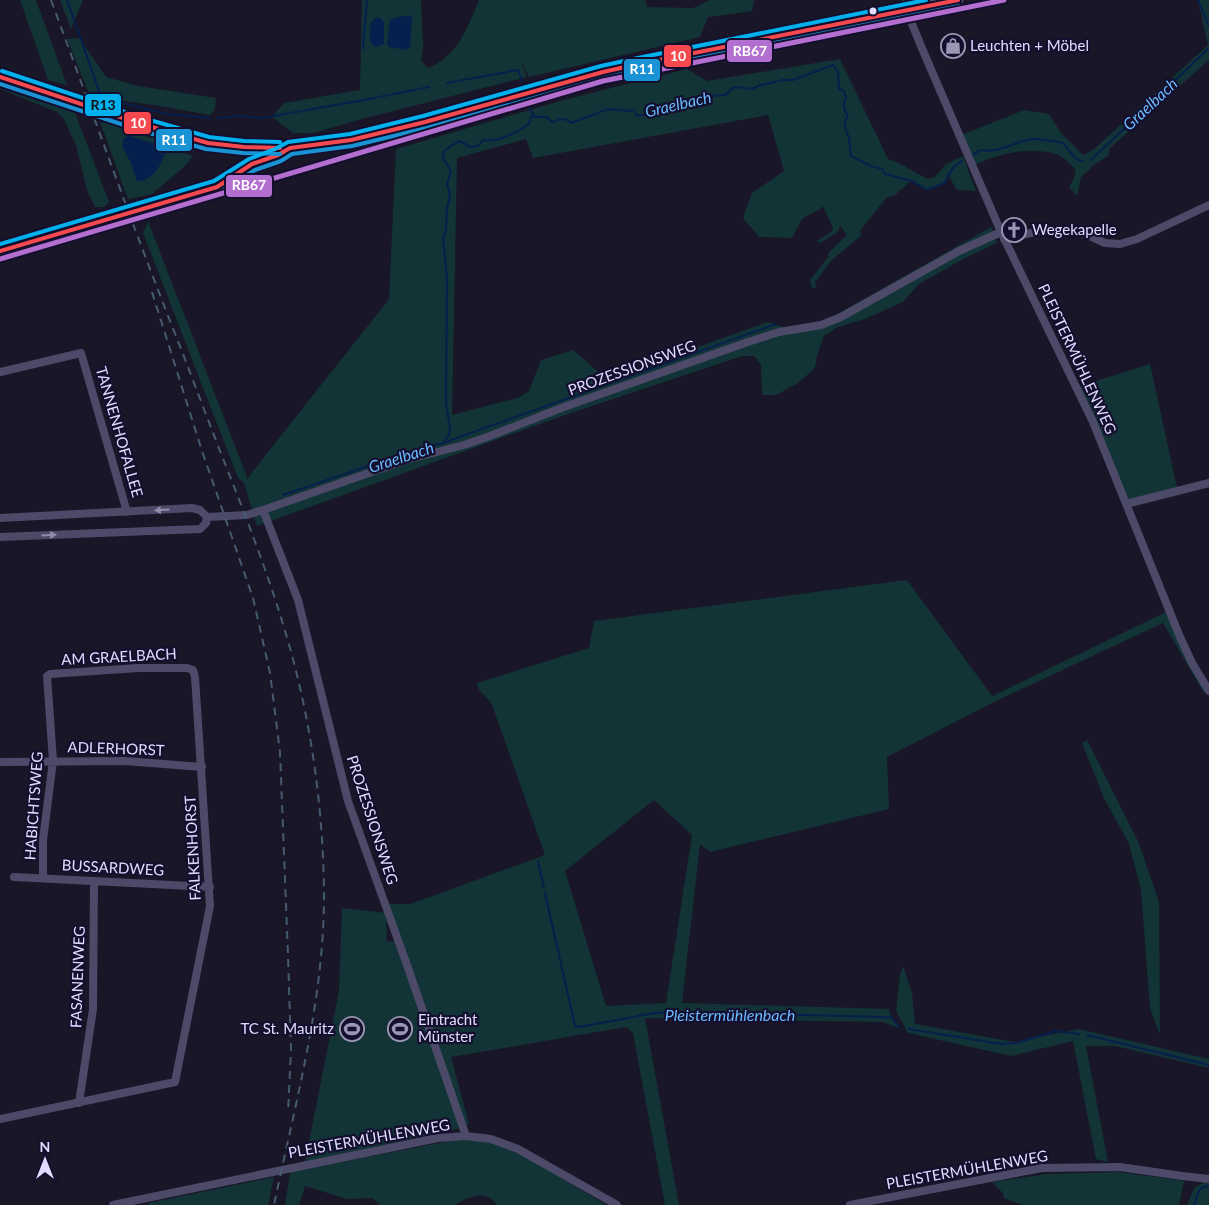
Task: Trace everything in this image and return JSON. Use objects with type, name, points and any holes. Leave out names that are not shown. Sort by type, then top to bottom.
[{"type":"highway","points":[[0,77],[18,85],[166,132],[213,144],[290,148],[351,140],[424,122]]},
{"type":"highway","points":[[0,82],[18,85]]},
{"type":"highway","points":[[217,187],[252,164],[278,155],[290,148]]},
{"type":"main road","points":[[424,122],[610,70],[907,5],[958,0]]},
{"type":"main road","points":[[0,251],[217,187]]},
{"type":"street","name":"PLEISTERMÜHLENWEG","points":[[907,5],[937,84],[1002,236],[1093,422],[1180,637],[1192,664],[1209,691]]},
{"type":"street","name":"PROZESSIONSWEG","points":[[0,518],[192,508],[200,510],[207,517],[247,515],[406,460],[464,445],[564,407],[756,339],[779,332],[821,325],[866,304],[959,251],[1002,236],[1065,230],[1081,232],[1105,242],[1120,244],[1137,239],[1209,205]]},
{"type":"street","name":"TANNENHOFALLEE","points":[[0,372],[81,353],[128,512]]},
{"type":"street","points":[[1126,504],[1209,483]]},
{"type":"street","name":"PROZESSIONSWEG","points":[[263,510],[298,600],[348,801],[466,1136]]},
{"type":"street","points":[[0,538],[200,529],[206,523],[207,517]]},
{"type":"street","name":"AM GRAELBACH","points":[[47,676],[50,674],[138,668],[187,668],[193,670]]},
{"type":"street","name":"FALKENHORST","points":[[79,1103],[175,1082],[210,906],[202,767],[193,670]]},
{"type":"street","name":"HABICHTSWEG","points":[[43,878],[43,840],[53,761],[47,676]]},
{"type":"street","name":"ADLERHORST","points":[[0,762],[125,761],[202,767]]},
{"type":"street","name":"BUSSARDWEG","points":[[14,877],[210,887]]},
{"type":"street","name":"FASANENWEG","points":[[79,1103],[93,1009],[94,881]]},
{"type":"street","points":[[0,1119],[79,1103]]},
{"type":"street","name":"PLEISTERMÜHLENWEG","points":[[113,1205],[438,1138],[466,1136],[491,1138],[518,1148],[617,1205]]},
{"type":"street","name":"PLEISTERMÜHLENWEG","points":[[850,1205],[1042,1168],[1120,1167],[1209,1178]]},
{"type":"green space","points":[[20,0],[36,0],[67,85],[48,80]]},
{"type":"green space","points":[[60,0],[83,0],[71,29]]},
{"type":"green space","points":[[362,0],[421,0],[423,47],[421,61],[428,68],[438,63],[454,49],[466,31],[479,0],[645,0],[647,7],[693,8],[710,0],[754,0],[752,11],[708,17],[700,37],[529,77],[520,60],[527,77],[314,133],[293,133],[272,117],[284,103],[360,90]]},
{"type":"green space","points":[[1198,0],[1209,0],[1209,60],[1110,148],[1108,156],[1081,177],[1077,196],[1069,187],[1076,170],[1058,155],[1048,152],[1014,152],[972,166],[959,136],[1024,110],[1049,114],[1061,133],[1083,155],[1093,150],[1208,45]]},
{"type":"green space","points":[[79,38],[106,77],[138,86],[216,98],[215,109],[210,115],[90,96],[67,39]]},
{"type":"green space","points":[[840,59],[888,159],[928,179],[935,177],[946,164],[963,156],[976,191],[957,190],[948,175],[945,183],[927,190],[911,181],[895,195],[886,198],[860,231],[862,235],[832,260],[815,282],[816,288],[812,288],[810,280],[828,257],[828,253],[847,235],[840,225],[838,232],[820,243],[817,241],[831,232],[833,228],[824,209],[825,206],[802,219],[792,238],[759,237],[743,218],[752,193],[784,171],[768,115],[533,158],[526,139],[457,158],[452,415],[520,397],[529,391],[541,360],[573,350],[610,382],[768,322],[783,327],[825,321],[991,227],[997,243],[965,258],[919,284],[903,302],[865,319],[838,327],[824,336],[815,368],[798,383],[776,395],[762,395],[761,365],[754,356],[742,356],[565,415],[257,526],[244,483],[238,478],[143,233],[148,221],[247,477],[246,480],[389,299],[396,149],[560,101],[687,69],[707,81]]},
{"type":"green space","points":[[0,87],[74,110],[109,202],[104,207],[95,207],[87,190],[76,145],[64,119],[57,112],[0,89]]},
{"type":"green space","points":[[99,119],[198,149],[178,146],[176,150],[193,156],[184,167],[152,194],[128,199]]},
{"type":"green space","points":[[1150,364],[1178,492],[1126,504],[1077,387]]},
{"type":"green space","points":[[907,580],[992,696],[1168,611],[1208,690],[1204,693],[1163,623],[996,701],[887,757],[889,809],[710,852],[700,844],[682,1003],[889,1009],[890,1014],[901,1029],[883,1022],[645,1018],[679,1205],[665,1205],[633,1033],[626,1027],[451,1057],[469,1124],[465,1126],[388,904],[410,904],[545,855],[491,702],[479,690],[477,683],[589,648],[594,621]],"holes":[[[654,800],[692,835],[666,1003],[606,1006],[565,871]]]},
{"type":"green space","points":[[1087,740],[1138,841],[1159,902],[1160,1035],[1150,1008],[1141,890],[1129,844],[1104,798],[1082,743]]},
{"type":"green space","points":[[342,908],[386,913],[387,942],[395,941],[462,1128],[305,1162],[339,991]]},
{"type":"green space","points":[[903,966],[912,993],[915,1024],[1014,1042],[1079,1029],[1209,1059],[1209,1068],[1115,1046],[1086,1046],[1108,1162],[1096,1159],[1073,1041],[1011,1056],[908,1033],[896,1011],[900,974]]},
{"type":"green space","points":[[465,1138],[489,1140],[514,1149],[606,1205],[497,1205],[488,1197],[477,1196],[455,1205],[380,1205],[372,1198],[347,1199],[305,1186],[299,1205],[285,1205],[290,1172]]},
{"type":"green space","points":[[1119,1172],[1184,1181],[1179,1205],[1023,1205],[1004,1198],[1003,1193],[992,1182],[1047,1174]]},
{"type":"green space","points":[[274,1177],[268,1205],[149,1205],[149,1203]]},
{"type":"green space","points":[[1209,1181],[1209,1205],[1187,1205],[1194,1188]]},
{"type":"water","points":[[410,15],[412,18],[410,47],[406,50],[389,47],[387,44],[390,19]]},
{"type":"water","points":[[377,17],[382,19],[384,23],[384,44],[375,47],[372,45],[370,33],[371,22]]},
{"type":"water","points":[[129,136],[163,146],[167,149],[157,170],[143,180],[137,181],[131,163],[122,146],[124,138]]},
{"type":"waterway","points":[[67,0],[103,102]]},
{"type":"waterway","points":[[363,49],[367,0]]},
{"type":"waterway","name":"Graelbach","points":[[1198,0],[1209,26]]},
{"type":"waterway","name":"Graelbach","points":[[1091,160],[1209,48]]},
{"type":"waterway","name":"Graelbach","points":[[443,443],[449,435],[450,428],[446,403],[447,279],[443,238],[446,230],[450,195],[447,184],[451,171],[443,158],[444,151],[459,141],[471,147],[478,146],[483,140],[494,140],[519,130],[529,124],[531,117],[547,117],[552,122],[564,119],[571,123],[608,109],[634,110],[636,115],[647,114],[695,97],[726,95],[732,88],[736,87],[752,89],[783,80],[793,80],[833,65],[838,72],[839,89],[844,91],[846,98],[844,107],[848,116],[845,125],[851,156],[871,166],[883,169],[885,174],[912,181],[927,190],[945,183],[952,170],[962,161]]},
{"type":"waterway","points":[[447,83],[518,70],[522,81]]},
{"type":"waterway","points":[[218,118],[239,116],[262,118],[429,87]]},
{"type":"waterway","points":[[98,97],[167,114],[210,118]]},
{"type":"waterway","points":[[529,107],[534,116]]},
{"type":"waterway","name":"Graelbach","points":[[973,155],[980,150],[993,150],[1034,139],[1063,143],[1076,159],[1082,161]]},
{"type":"waterway","points":[[283,495],[407,453],[443,443],[776,324]]},
{"type":"waterway","name":"Pleistermühlenbach","points":[[538,861],[544,888]]},
{"type":"waterway","name":"Pleistermühlenbach","points":[[545,893],[575,1026],[579,1027],[655,1013],[673,1012],[883,1017],[892,1018],[899,1027]]},
{"type":"waterway","name":"Pleistermühlenbach","points":[[909,1029],[1001,1044],[1016,1043],[1055,1031],[1079,1034]]},
{"type":"waterway","name":"Pleistermühlenbach","points":[[1087,1035],[1209,1065]]},
{"type":"waterway","name":"Pleistermühlenbach","points":[[1194,1205],[1198,1192],[1202,1188],[1209,1186]]},
{"type":"railway","points":[[51,0],[142,249],[262,561],[287,637],[307,722],[320,811],[324,871],[322,939],[319,978],[313,1016],[299,1092],[274,1205]]},
{"type":"railway","points":[[152,292],[202,451],[253,598],[270,673],[280,752],[291,1050],[288,1112]]},
{"type":"transit line","name":"R13","points":[[0,244],[214,181],[249,159],[288,142],[350,134],[423,116],[601,66],[926,0]]},
{"type":"transit line","name":"10","points":[[0,251],[217,187],[252,164],[278,155],[290,148],[351,140],[425,122],[634,65],[958,0]]},
{"type":"transit line","name":"RB67","points":[[0,259],[603,81],[1004,0]]},
{"type":"transit line","name":"R11","points":[[2,257],[219,193],[255,170],[281,161],[292,154],[352,146],[427,128],[635,71],[959,6]]},
{"type":"transit line","name":"R13","points":[[2,71],[143,118],[209,137],[244,141],[280,142]]},
{"type":"transit line","name":"10","points":[[0,77],[141,124],[208,143],[280,148]]},
{"type":"transit line","name":"R11","points":[[0,84],[139,130],[206,149],[280,154]]},
{"type":"place","name":"Leuchten + Möbel","points":[[953,46]]},
{"type":"place","name":"Wegekapelle","points":[[1014,230]]},
{"type":"place","name":"TC St. Mauritz","points":[[352,1029]]},
{"type":"place","name":"Eintracht Münster","points":[[400,1029]]}]
